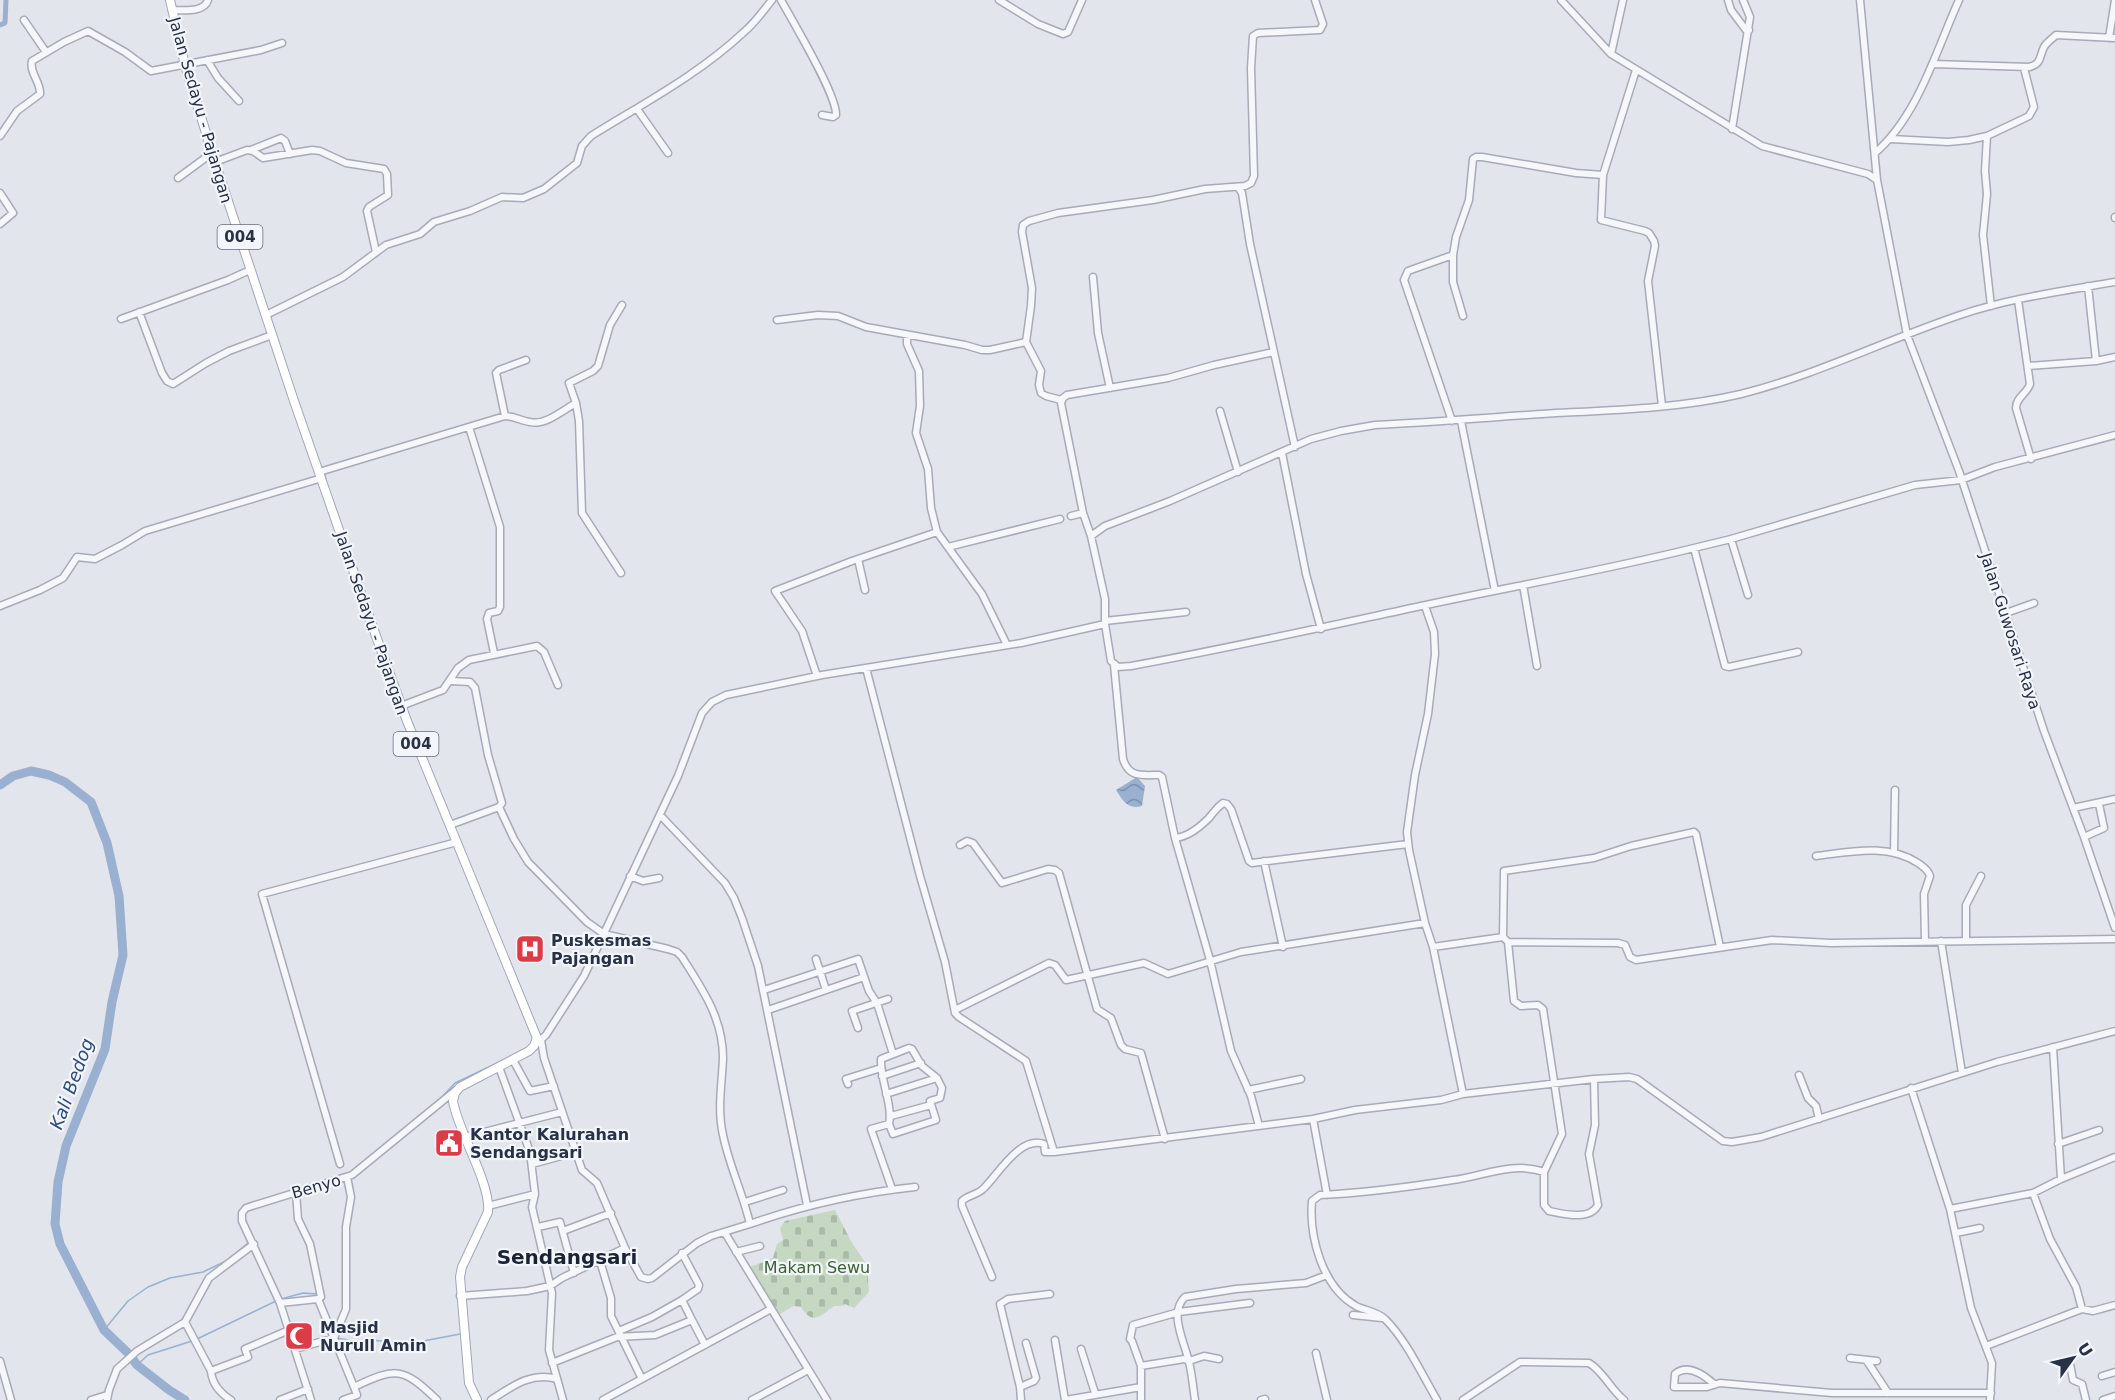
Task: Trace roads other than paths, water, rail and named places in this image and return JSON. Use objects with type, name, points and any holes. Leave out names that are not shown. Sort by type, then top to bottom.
[{"type":"main road","name":"Jalan Sedayu - Pajangan","points":[[170,0],[185,64],[250,270],[401,706],[538,1041]]},
{"type":"main road","points":[[477,1400],[469,1383],[460,1296],[461,1271],[488,1212],[488,1206],[482,1183],[453,1105],[456,1090],[472,1079],[529,1051],[538,1041]]},
{"type":"street","points":[[172,10],[202,8],[207,5],[208,0]]},
{"type":"street","points":[[266,315],[343,277],[376,252],[392,243],[420,234],[434,222],[470,211],[502,197],[523,198],[544,189],[577,163],[578,153],[591,135],[637,109],[711,61],[747,30],[771,0]]},
{"type":"street","points":[[781,0],[807,46],[834,104],[836,113],[834,117],[822,115]]},
{"type":"street","points":[[999,0],[1038,24],[1063,34],[1068,32],[1082,0]]},
{"type":"street","points":[[1062,400],[1041,393],[1039,385],[1041,370],[1026,342],[1032,296],[1022,232],[1025,223],[1058,213],[1153,200],[1204,189],[1238,187],[1251,183],[1254,176],[1251,68],[1253,36],[1258,33],[1320,30],[1323,24],[1314,0]]},
{"type":"street","points":[[1561,0],[1611,54],[1732,129],[1768,149],[1868,174],[1877,180]]},
{"type":"street","points":[[1611,54],[1623,0]]},
{"type":"street","points":[[1728,0],[1731,10],[1746,30],[1749,30]]},
{"type":"street","points":[[1732,129],[1749,30],[1750,14],[1743,0]]},
{"type":"street","name":"Jalan Guwosari Raya","points":[[1860,0],[1877,180],[1907,335],[1961,480],[2044,731],[2115,928]]},
{"type":"street","points":[[1875,153],[1891,139],[1933,64],[1959,0]]},
{"type":"street","points":[[1933,64],[2024,68],[2037,65],[2044,47],[2056,35],[2112,38],[2115,0]]},
{"type":"street","points":[[24,20],[46,52]]},
{"type":"street","points":[[0,136],[17,111],[40,94],[31,63],[46,52],[88,31],[125,52],[148,70],[261,50],[282,43]]},
{"type":"street","points":[[207,60],[218,78],[239,101]]},
{"type":"street","points":[[1891,139],[1948,142],[1987,136],[2023,119],[2032,113],[2032,99],[2024,68]]},
{"type":"street","points":[[1636,70],[1603,175],[1601,220],[1645,231],[1652,237],[1655,246],[1648,281],[1662,406]]},
{"type":"street","points":[[637,109],[668,153]]},
{"type":"street","points":[[1987,136],[1987,194],[1983,235],[1991,306]]},
{"type":"street","points":[[215,162],[281,138],[285,141],[290,154]]},
{"type":"street","points":[[251,150],[263,158],[316,150],[346,163],[385,170],[388,195],[369,207],[367,212],[376,252]]},
{"type":"street","points":[[178,178],[212,153]]},
{"type":"street","points":[[1463,316],[1453,282],[1453,255],[1456,237],[1469,201],[1473,161],[1476,157],[1576,173],[1603,175]]},
{"type":"street","points":[[1238,187],[1242,193],[1250,244],[1295,447]]},
{"type":"street","points":[[0,193],[13,213],[0,224]]},
{"type":"street","points":[[1452,422],[1404,280],[1408,271],[1453,255]]},
{"type":"street","points":[[121,319],[250,270]]},
{"type":"street","points":[[1093,277],[1098,333],[1110,388]]},
{"type":"street","points":[[1091,536],[1105,526],[1170,501],[1311,439],[1363,427],[1705,401],[1760,389],[1960,315],[1991,306],[2115,282]]},
{"type":"street","points":[[2088,286],[2096,361]]},
{"type":"street","points":[[2018,300],[2029,388],[2017,400],[2016,408],[2031,459]]},
{"type":"street","points":[[621,573],[582,513],[580,441],[576,403],[569,383],[598,366],[610,325],[622,305]]},
{"type":"street","points":[[139,312],[162,373],[167,381],[173,384],[229,351],[272,335]]},
{"type":"street","points":[[777,320],[818,315],[838,316],[866,327],[982,350],[1026,342]]},
{"type":"street","points":[[907,335],[907,344],[919,371],[920,406],[916,433],[928,469],[937,532],[982,594],[1007,645]]},
{"type":"street","points":[[1062,400],[1067,395],[1168,378],[1274,352]]},
{"type":"street","points":[[2028,366],[2096,361],[2115,357]]},
{"type":"street","points":[[506,416],[496,373],[526,360]]},
{"type":"street","points":[[1062,400],[1083,513],[1091,536],[1105,599],[1105,622],[1111,662],[1114,665],[1123,759],[1129,772],[1162,777],[1175,838],[1210,960],[1231,1051],[1248,1090],[1259,1126]]},
{"type":"street","points":[[0,606],[63,578],[77,557],[95,558],[145,531],[506,416],[537,423],[576,403]]},
{"type":"street","points":[[1220,411],[1238,472]]},
{"type":"street","points":[[1461,421],[1495,591]]},
{"type":"street","points":[[469,427],[498,519],[501,536],[500,607],[498,611],[489,613],[487,619],[494,653]]},
{"type":"street","points":[[1114,665],[1131,666],[1321,629],[1625,565],[1731,539],[1915,485],[1961,480],[2002,465],[2115,435]]},
{"type":"street","points":[[1282,453],[1306,574],[1321,629]]},
{"type":"street","points":[[1071,516],[1083,513]]},
{"type":"street","points":[[948,547],[1060,519]]},
{"type":"street","points":[[817,676],[801,631],[775,591],[937,532]]},
{"type":"street","points":[[1731,539],[1749,596]]},
{"type":"street","points":[[1694,548],[1725,666],[1798,652]]},
{"type":"street","points":[[858,559],[865,590]]},
{"type":"street","points":[[1523,585],[1537,666]]},
{"type":"street","points":[[2006,613],[2034,603]]},
{"type":"street","points":[[1425,606],[1434,633],[1435,654],[1428,714],[1407,828],[1408,844],[1425,923],[1433,947],[1463,1094]]},
{"type":"street","points":[[915,1187],[892,1189],[807,1205],[711,1236],[682,1254],[652,1278],[644,1279],[638,1273],[625,1248],[597,1183],[582,1170],[538,1041],[546,1035],[584,975],[678,776],[706,706],[726,695],[817,676],[1007,645],[1105,622],[1186,612]]},
{"type":"street","points":[[401,706],[441,692],[462,663],[494,653],[540,647],[558,685]]},
{"type":"street","points":[[866,668],[920,876],[945,962],[955,1010],[959,1017],[1026,1061],[1054,1152]]},
{"type":"street","points":[[450,681],[470,682],[475,688],[488,755],[502,803],[499,807],[450,825]]},
{"type":"street","points":[[1894,853],[1895,790]]},
{"type":"street","points":[[2073,808],[2115,799]]},
{"type":"street","points":[[1175,838],[1188,834],[1223,803],[1231,809],[1249,861],[1408,844]]},
{"type":"street","points":[[2084,837],[2104,828],[2098,804]]},
{"type":"street","points":[[499,807],[528,862],[587,922],[604,934],[677,952],[711,1004],[722,1040],[723,1059],[719,1091],[723,1136],[750,1224]]},
{"type":"street","points":[[660,814],[726,883],[742,918],[758,966],[807,1205]]},
{"type":"street","points":[[1594,1079],[1595,1125],[1589,1154],[1597,1208],[1592,1212],[1574,1215],[1550,1211],[1544,1205],[1544,1172],[1561,1138],[1554,1084],[1543,1009],[1538,1005],[1521,1006],[1514,1001],[1506,940],[1504,871],[1594,858],[1631,846],[1694,832],[1720,947]]},
{"type":"street","points":[[960,845],[967,841],[974,843],[1002,883],[1048,869],[1059,873],[1097,1009],[1111,1018],[1120,1045],[1125,1049],[1141,1053],[1165,1139]]},
{"type":"street","points":[[340,1164],[262,894],[457,842]]},
{"type":"street","points":[[1816,856],[1877,849],[1913,860],[1929,872],[1930,876],[1924,894],[1925,941]]},
{"type":"street","points":[[1264,861],[1283,947]]},
{"type":"street","points":[[630,876],[643,881],[659,878]]},
{"type":"street","points":[[1966,940],[1966,905],[1981,876]]},
{"type":"street","points":[[955,1010],[1045,964],[1053,964],[1066,980],[1144,963],[1168,974],[1241,952],[1425,923]]},
{"type":"street","points":[[1433,947],[1506,940],[1617,943],[1625,945],[1630,957],[1636,960],[1772,940],[1831,943],[2115,939]]},
{"type":"street","points":[[1941,941],[1962,1072]]},
{"type":"street","points":[[816,959],[826,990]]},
{"type":"street","points":[[767,989],[858,959],[869,991],[877,1003],[892,1054]]},
{"type":"street","points":[[771,1009],[864,977]]},
{"type":"street","points":[[766,981],[773,1020]]},
{"type":"street","points":[[858,1028],[852,1011],[888,999]]},
{"type":"street","points":[[992,1277],[962,1206],[962,1201],[981,1191],[1024,1145],[1043,1143],[1045,1152],[1054,1152],[1313,1119],[1355,1110],[1441,1100],[1463,1094],[1629,1077],[1637,1079],[1694,1121],[1726,1141],[1761,1137],[1962,1072],[2115,1031]]},
{"type":"street","points":[[2053,1047],[2061,1179]]},
{"type":"street","points":[[909,1048],[921,1064],[937,1078],[942,1088],[940,1098],[930,1101],[936,1120],[893,1134],[881,1059],[909,1048]]},
{"type":"street","points":[[513,1060],[530,1091],[554,1086]]},
{"type":"street","points":[[882,1076],[921,1064]]},
{"type":"street","points":[[499,1067],[530,1152],[535,1194],[532,1207],[552,1293],[548,1344],[563,1400]]},
{"type":"street","points":[[848,1084],[846,1079],[881,1068]]},
{"type":"street","points":[[1799,1075],[1808,1098],[1816,1106],[1819,1119]]},
{"type":"street","points":[[886,1094],[937,1078]]},
{"type":"street","points":[[1248,1090],[1301,1079]]},
{"type":"street","points":[[1714,1384],[1697,1371],[1679,1371],[1675,1374],[1674,1387],[1707,1387],[1714,1384],[1831,1397],[1888,1394],[1990,1396],[1992,1363],[1971,1308],[1950,1209],[1911,1088]]},
{"type":"street","name":"Benyo","points":[[310,1400],[279,1301],[242,1221],[242,1213],[246,1208],[347,1177],[456,1090]]},
{"type":"street","points":[[892,1189],[871,1129],[931,1105]]},
{"type":"street","points":[[465,1137],[562,1112]]},
{"type":"street","points":[[1313,1119],[1327,1195]]},
{"type":"street","points":[[2058,1144],[2099,1130]]},
{"type":"street","points":[[532,1164],[576,1152]]},
{"type":"street","points":[[1950,1209],[2033,1193],[2115,1157]]},
{"type":"street","points":[[1437,1400],[1396,1332],[1383,1318],[1355,1306],[1339,1291],[1327,1275],[1318,1256],[1311,1214],[1314,1198],[1455,1180],[1515,1168],[1535,1168],[1544,1172]]},
{"type":"street","points":[[334,1338],[346,1309],[346,1227],[351,1197],[347,1177]]},
{"type":"street","points":[[744,1202],[783,1190]]},
{"type":"street","points":[[296,1192],[298,1219],[310,1244],[321,1290],[319,1299],[359,1398],[346,1400]]},
{"type":"street","points":[[2033,1193],[2050,1239],[2072,1280],[2082,1309]]},
{"type":"street","points":[[488,1206],[535,1194]]},
{"type":"street","points":[[563,1231],[611,1213]]},
{"type":"street","points":[[538,1227],[560,1222],[574,1273]]},
{"type":"street","points":[[1956,1233],[1980,1228]]},
{"type":"street","points":[[725,1233],[827,1400]]},
{"type":"street","points":[[91,1400],[107,1398],[117,1369],[136,1351],[184,1322],[209,1278],[254,1244]]},
{"type":"street","points":[[736,1252],[760,1246]]},
{"type":"street","points":[[460,1296],[526,1291],[550,1286],[625,1248]]},
{"type":"street","points":[[552,1364],[621,1334],[682,1300],[699,1287],[682,1254]]},
{"type":"street","points":[[600,1262],[611,1298],[610,1312],[642,1379]]},
{"type":"street","points":[[1195,1400],[1189,1360],[1178,1326],[1179,1305],[1185,1297],[1236,1289],[1306,1283],[1327,1275]]},
{"type":"street","points":[[1021,1400],[1020,1387],[1000,1304],[1008,1299],[1050,1294]]},
{"type":"street","points":[[279,1301],[319,1299]]},
{"type":"street","points":[[682,1300],[705,1345]]},
{"type":"street","points":[[1141,1400],[1141,1366],[1130,1340],[1133,1326],[1179,1312],[1250,1303]]},
{"type":"street","points":[[1986,1346],[2082,1309],[2093,1311],[2115,1305]]},
{"type":"street","points":[[603,1400],[771,1310]]},
{"type":"street","points":[[1353,1315],[1383,1318]]},
{"type":"street","points":[[621,1334],[633,1337],[663,1333],[692,1320]]},
{"type":"street","points":[[184,1322],[211,1371],[217,1388],[231,1400]]},
{"type":"street","points":[[211,1371],[248,1357],[245,1349],[289,1330]]},
{"type":"street","points":[[295,1349],[334,1338]]},
{"type":"street","points":[[1055,1340],[1066,1400],[1141,1387]]},
{"type":"street","points":[[1020,1387],[1036,1378],[1026,1343]]},
{"type":"street","points":[[1081,1349],[1095,1394]]},
{"type":"street","points":[[1316,1353],[1327,1400]]},
{"type":"street","points":[[1141,1366],[1204,1356],[1219,1359]]},
{"type":"street","points":[[1850,1358],[1877,1361]]},
{"type":"street","points":[[0,1361],[11,1400]]},
{"type":"street","points":[[1463,1400],[1524,1361],[1589,1363],[1624,1400]]},
{"type":"street","points":[[1867,1361],[1888,1394]]},
{"type":"street","points":[[2070,1364],[2073,1380],[2082,1383],[2086,1400]]},
{"type":"street","points":[[752,1400],[808,1371]]},
{"type":"street","points":[[2102,1376],[2115,1372]]},
{"type":"street","points":[[354,1387],[384,1373],[400,1373],[413,1378],[437,1400]]},
{"type":"street","points":[[491,1400],[531,1378],[540,1375],[556,1378]]},
{"type":"street","points":[[280,1400],[308,1389]]},
{"type":"street","points":[[2103,1400],[2115,1396]]},
{"type":"water","points":[[1137,777],[1145,786],[1142,806],[1133,807],[1124,801],[1116,790]]},
{"type":"waterway","points":[[0,25],[5,23],[6,0]]},
{"type":"waterway","name":"Kali Bedog","points":[[0,785],[13,776],[31,771],[65,782],[91,802],[107,843],[119,896],[123,955],[112,1002],[105,1049],[66,1146],[58,1182],[55,1224],[60,1244],[104,1330],[137,1365],[185,1400]]},
{"type":"waterway","points":[[377,1151],[441,1098],[455,1083],[506,1059]]},
{"type":"waterway","points":[[252,1203],[301,1188]]},
{"type":"waterway","points":[[104,1330],[128,1301],[148,1287],[170,1278],[203,1272],[226,1261],[248,1243],[241,1225]]},
{"type":"waterway","points":[[281,1299],[303,1293],[317,1294]]},
{"type":"waterway","points":[[197,1339],[276,1301]]},
{"type":"waterway","points":[[337,1338],[357,1342],[368,1340],[413,1343],[460,1334]]},
{"type":"waterway","points":[[137,1365],[148,1355],[192,1341]]},
{"type":"place","name":"Puskesmas Pajangan","points":[[530,949]]},
{"type":"place","name":"Kantor Kalurahan Sendangsari","points":[[449,1143]]},
{"type":"place","name":"Masjid Nurull Amin","points":[[299,1336]]},
{"type":"district","name":"Sendangsari","points":[[567,1257]]},
{"type":"park label","name":"Makam Sewu","points":[[817,1267]]}]
